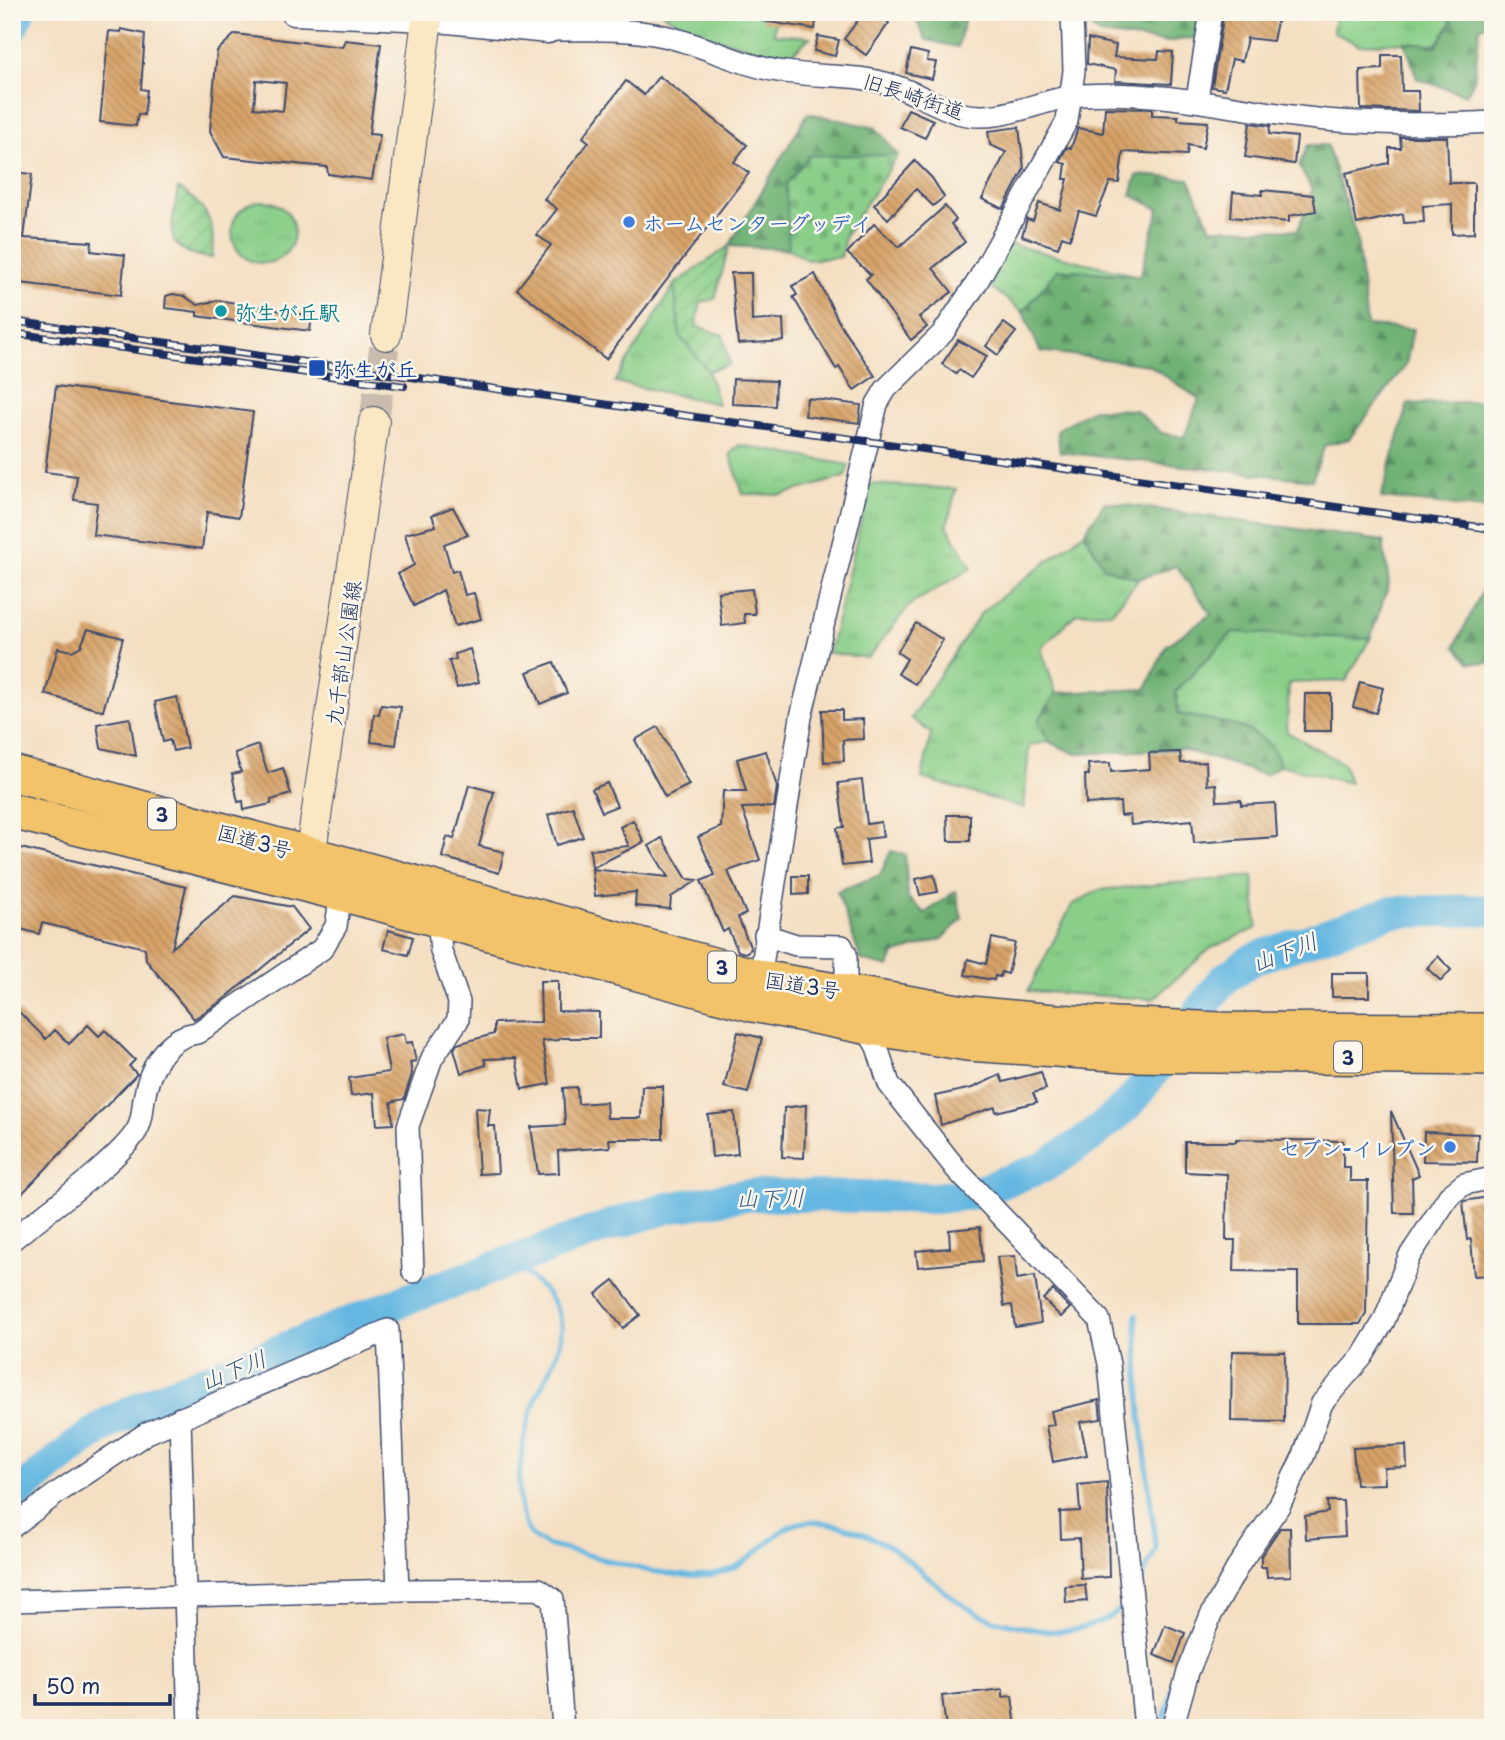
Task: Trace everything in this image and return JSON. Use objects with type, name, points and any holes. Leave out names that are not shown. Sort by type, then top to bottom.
[{"type":"highway","name":"国道3号","points":[[12,773],[309,869],[341,892],[753,1004],[865,1026],[967,1043],[1212,1042],[1493,1058]]},
{"type":"highway","name":"国道3号","points":[[12,811],[309,869],[760,978],[1134,1041]]},
{"type":"highway","name":"国道3号","points":[[1212,1042],[1493,1031]]},
{"type":"main road","points":[[386,335],[428,15]]},
{"type":"main road","name":"九千部山公園線","points":[[309,869],[374,422]]},
{"type":"street","name":"旧長崎街道","points":[[294,12],[549,21],[629,31],[666,37],[740,62],[786,72],[852,74],[896,86],[958,113],[984,116],[1021,112],[1073,96],[1119,93],[1197,99],[1338,121],[1493,122]]},
{"type":"street","points":[[760,978],[802,717],[877,404],[886,389],[943,333],[965,301],[1067,121],[1073,96],[1072,12]]},
{"type":"street","points":[[1197,99],[1211,12]]},
{"type":"street","points":[[12,1240],[128,1143],[142,1119],[144,1098],[157,1061],[171,1042],[184,1035],[197,1033],[323,949],[336,926],[341,892]]},
{"type":"street","points":[[413,1272],[408,1126],[432,1058],[458,1020],[459,1002],[441,951],[438,919]]},
{"type":"street","points":[[765,935],[796,945],[842,946],[846,954],[846,991],[877,1047],[889,1084],[964,1176],[1099,1319],[1109,1364],[1127,1570],[1145,1728]]},
{"type":"street","points":[[1172,1728],[1188,1672],[1211,1615],[1240,1563],[1279,1506],[1304,1455],[1322,1403],[1362,1357],[1384,1321],[1409,1257],[1449,1196],[1464,1184],[1493,1178]]},
{"type":"street","points":[[12,1527],[60,1490],[147,1433],[388,1330],[398,1590]]},
{"type":"street","points":[[180,1418],[189,1728]]},
{"type":"street","points":[[12,1601],[398,1590],[539,1589],[553,1599],[563,1728]]},
{"type":"green space","points":[[664,12],[776,12],[774,34],[810,37],[788,58],[708,36],[664,15]]},
{"type":"green space","points":[[912,12],[982,12],[965,17],[958,47],[926,40]]},
{"type":"green space","points":[[1081,12],[1203,12],[1200,37],[1165,42],[1099,34],[1080,19]]},
{"type":"green space","points":[[1335,12],[1448,12],[1451,23],[1437,45],[1405,42],[1359,45],[1333,32]]},
{"type":"green space","points":[[1448,12],[1493,12],[1493,22],[1480,27],[1474,81],[1466,95],[1417,79],[1405,42],[1437,45],[1451,23]]},
{"type":"green space","points":[[808,113],[876,128],[898,155],[875,189],[800,201],[789,249],[729,246]]},
{"type":"green space","points":[[1308,145],[1327,145],[1357,239],[1367,326],[1413,329],[1406,365],[1349,439],[1325,445],[1312,480],[1060,452],[1057,430],[1093,409],[1135,410],[1162,433],[1184,437],[1199,399],[1149,365],[1040,351],[1023,312],[1058,269],[1140,276],[1159,209],[1131,195],[1137,175],[1189,179],[1211,228],[1298,230],[1312,190],[1299,166]]},
{"type":"green space","points":[[898,155],[845,236],[841,257],[807,260],[789,249],[786,184],[809,156]]},
{"type":"green space","points":[[178,188],[197,202],[208,217],[213,235],[212,258],[195,255],[176,244],[172,227]]},
{"type":"green space","points":[[257,201],[269,201],[285,210],[292,220],[292,244],[285,254],[269,263],[257,263],[246,258],[237,249],[232,238],[232,226],[237,215],[246,206]]},
{"type":"green space","points":[[1008,244],[1140,276],[1058,269],[1023,312],[986,283]]},
{"type":"green space","points":[[729,246],[715,299],[701,302],[696,326],[723,335],[730,364],[708,371],[680,336],[674,285]]},
{"type":"green space","points":[[674,285],[680,336],[708,371],[718,404],[615,382]]},
{"type":"green space","points":[[1493,401],[1493,510],[1381,498],[1408,404]]},
{"type":"green space","points":[[739,445],[849,465],[845,477],[781,495],[743,494],[730,454]]},
{"type":"green space","points":[[870,484],[956,489],[947,526],[972,568],[910,605],[868,658],[829,653]]},
{"type":"green space","points":[[1105,502],[1383,541],[1389,584],[1370,639],[1233,632],[1176,691],[1178,714],[1223,722],[1252,733],[1264,741],[1274,751],[1280,765],[1265,775],[1182,749],[1076,754],[1049,742],[1038,721],[1056,693],[1146,689],[1166,646],[1211,614],[1176,566],[1139,579],[1105,568],[1084,533]]},
{"type":"green space","points":[[1084,533],[1105,568],[1139,579],[1112,612],[1077,613],[1041,648],[1056,693],[1039,721],[1049,742],[1029,745],[1024,808],[922,778],[931,733],[911,718],[982,612]]},
{"type":"green space","points":[[1493,569],[1493,663],[1470,663],[1455,646]]},
{"type":"green space","points":[[1233,632],[1370,639],[1346,681],[1289,683],[1287,732],[1344,764],[1350,783],[1280,765],[1274,751],[1264,741],[1238,727],[1178,714],[1176,691]]},
{"type":"green space","points":[[891,851],[905,855],[908,898],[925,913],[956,891],[962,919],[942,939],[894,954],[889,967],[861,960],[837,891],[880,875]]},
{"type":"green space","points":[[1253,876],[1257,928],[1211,948],[1153,999],[1028,991],[1072,905],[1099,890]]},
{"type":"building","points":[[763,12],[817,12],[815,29],[762,21]]},
{"type":"building","points":[[864,12],[875,12],[889,23],[866,55],[844,39]]},
{"type":"building","points":[[1224,12],[1279,12],[1273,41],[1247,38],[1242,61],[1232,59],[1225,89],[1212,87]]},
{"type":"building","points":[[121,29],[145,34],[141,89],[147,90],[144,115],[138,114],[136,126],[100,122],[109,31],[121,32]]},
{"type":"building","points":[[235,34],[342,47],[345,40],[381,44],[369,134],[380,135],[372,180],[328,174],[327,167],[224,157],[210,131],[217,51]],"holes":[[[256,80],[286,83],[283,111],[254,108]]]},
{"type":"building","points":[[818,36],[839,40],[835,56],[814,51]]},
{"type":"building","points":[[1088,39],[1116,45],[1114,57],[1158,59],[1159,51],[1173,52],[1171,84],[1115,81],[1116,70],[1087,64]]},
{"type":"building","points":[[911,50],[928,54],[927,61],[936,62],[932,79],[906,73]]},
{"type":"building","points":[[1382,55],[1401,55],[1402,91],[1418,91],[1419,111],[1361,109],[1360,70],[1382,69]]},
{"type":"building","name":"ホームセンターグッデイ","points":[[659,76],[747,145],[734,162],[749,173],[606,359],[517,289],[551,245],[537,235],[557,209],[544,199],[589,142],[583,137],[626,81],[644,95]]},
{"type":"building","points":[[1105,108],[1152,109],[1152,115],[1178,116],[1178,120],[1208,122],[1203,148],[1188,145],[1187,155],[1123,152],[1119,183],[1110,182],[1096,216],[1079,211],[1070,239],[1062,236],[1058,248],[1022,236],[1027,219],[1033,221],[1039,203],[1060,210],[1068,179],[1064,179],[1066,164],[1059,162],[1067,147],[1071,148],[1078,128],[1103,133]]},
{"type":"building","points":[[908,109],[933,120],[925,138],[900,127]]},
{"type":"building","points":[[1250,123],[1270,126],[1269,134],[1297,137],[1294,164],[1245,157]]},
{"type":"building","points":[[1019,127],[1024,169],[1003,209],[982,199],[1006,152],[990,145],[988,131]]},
{"type":"building","points":[[1400,137],[1447,137],[1449,183],[1474,183],[1474,233],[1452,234],[1452,204],[1423,206],[1424,222],[1404,223],[1403,214],[1357,224],[1346,173],[1389,163],[1389,148],[1401,148]]},
{"type":"building","points":[[915,161],[932,178],[944,197],[933,206],[916,189],[888,219],[874,205]]},
{"type":"building","points":[[12,172],[32,174],[24,238],[92,242],[91,251],[125,255],[121,295],[12,282]]},
{"type":"building","points":[[1262,190],[1313,195],[1316,211],[1289,216],[1289,222],[1231,217],[1233,192],[1262,195]]},
{"type":"building","points":[[945,206],[956,220],[951,224],[965,242],[933,268],[952,292],[919,317],[927,327],[911,340],[866,279],[871,275],[847,253],[874,224],[899,247]]},
{"type":"building","points":[[731,273],[751,273],[752,321],[783,319],[784,341],[738,344]]},
{"type":"building","points":[[815,274],[840,324],[875,376],[854,390],[839,367],[836,369],[793,297],[797,295],[792,286]]},
{"type":"building","points":[[166,296],[184,296],[198,305],[218,300],[312,316],[310,331],[197,316],[197,312],[165,308]]},
{"type":"building","points":[[1004,323],[1016,332],[998,355],[986,346]]},
{"type":"building","points":[[958,340],[987,356],[971,378],[959,370],[956,374],[942,364]]},
{"type":"building","points":[[733,379],[776,381],[775,406],[732,404]]},
{"type":"building","points":[[56,386],[253,412],[239,517],[207,512],[202,549],[93,535],[97,503],[74,500],[77,476],[45,472]]},
{"type":"building","points":[[807,398],[861,405],[859,423],[805,416]]},
{"type":"building","points":[[453,507],[468,535],[444,544],[452,572],[458,570],[465,595],[474,593],[481,619],[455,626],[443,590],[414,606],[398,574],[414,565],[405,534],[436,526],[432,515]]},
{"type":"building","points":[[752,589],[755,614],[744,614],[745,623],[722,626],[718,592]]},
{"type":"building","points":[[916,623],[943,640],[915,684],[898,674],[907,659],[897,652]]},
{"type":"building","points":[[88,629],[123,638],[103,711],[45,694],[58,648],[72,651],[81,646]]},
{"type":"building","points":[[470,649],[479,682],[457,688],[449,661],[456,659],[455,654]]},
{"type":"building","points":[[554,662],[567,693],[540,704],[527,672]]},
{"type":"building","points":[[1360,682],[1383,688],[1376,713],[1353,707]]},
{"type":"building","points":[[1305,694],[1331,694],[1331,731],[1304,731]]},
{"type":"building","points":[[177,697],[187,748],[173,751],[170,740],[163,742],[155,702]]},
{"type":"building","points":[[381,705],[401,707],[396,745],[371,742],[374,714],[379,715]]},
{"type":"building","points":[[822,710],[842,710],[842,720],[863,719],[864,739],[843,740],[844,761],[824,762]]},
{"type":"building","points":[[130,718],[136,756],[101,748],[97,724]]},
{"type":"building","points":[[658,727],[689,785],[665,797],[635,740]]},
{"type":"building","points":[[258,745],[268,773],[283,768],[291,794],[271,800],[271,804],[244,810],[243,801],[238,802],[232,774],[241,772],[235,753]]},
{"type":"building","points":[[766,751],[777,787],[774,807],[742,808],[760,860],[728,871],[746,914],[738,917],[751,949],[745,953],[738,951],[728,929],[723,932],[701,881],[715,875],[698,837],[721,827],[723,791],[746,791],[737,759]]},
{"type":"building","points":[[1180,752],[1181,763],[1206,762],[1207,785],[1216,784],[1217,801],[1241,800],[1241,805],[1275,803],[1277,837],[1194,843],[1192,820],[1131,825],[1130,815],[1121,816],[1120,802],[1086,804],[1085,775],[1089,775],[1088,764],[1110,763],[1111,772],[1150,769],[1149,753]]},
{"type":"building","points":[[862,780],[867,824],[881,822],[883,837],[866,839],[869,863],[842,866],[837,828],[844,827],[838,783]]},
{"type":"building","points":[[607,783],[617,806],[602,812],[592,789]]},
{"type":"building","points":[[469,785],[494,792],[479,846],[504,852],[499,873],[442,857],[447,837],[454,839]]},
{"type":"building","points":[[573,807],[583,837],[557,845],[548,815]]},
{"type":"building","points":[[947,815],[970,815],[970,841],[948,841]]},
{"type":"building","points":[[633,820],[644,842],[592,868],[590,850],[629,846],[620,827]]},
{"type":"building","points":[[662,838],[687,879],[698,880],[671,897],[670,909],[635,906],[636,892],[595,896],[592,869],[668,877],[649,846]]},
{"type":"building","points":[[12,846],[186,887],[172,948],[235,896],[292,907],[309,929],[223,1000],[194,1019],[146,960],[145,948],[42,923],[39,934],[13,927]]},
{"type":"building","points":[[934,875],[938,892],[920,895],[916,879]]},
{"type":"building","points":[[793,876],[808,876],[808,894],[793,895]]},
{"type":"building","points":[[388,930],[413,937],[408,955],[383,949]]},
{"type":"building","points":[[992,938],[1015,943],[1008,974],[1001,972],[1000,977],[995,976],[994,980],[965,975],[968,959],[986,964]]},
{"type":"building","points":[[1438,956],[1451,970],[1441,981],[1427,968]]},
{"type":"building","points":[[1332,973],[1369,973],[1369,997],[1332,997]]},
{"type":"building","points":[[540,981],[558,981],[558,1011],[599,1012],[599,1038],[559,1038],[542,1041],[550,1084],[522,1089],[516,1058],[484,1059],[486,1065],[461,1073],[454,1049],[457,1044],[494,1034],[494,1023],[541,1022]]},
{"type":"building","points":[[12,1005],[46,1039],[55,1030],[69,1044],[88,1025],[99,1036],[105,1030],[135,1060],[129,1066],[137,1074],[12,1204]]},
{"type":"building","points":[[738,1032],[762,1038],[748,1093],[724,1087]]},
{"type":"building","points":[[404,1034],[406,1043],[412,1042],[416,1061],[410,1062],[412,1074],[404,1099],[391,1102],[393,1124],[377,1125],[374,1093],[351,1096],[349,1078],[389,1072],[383,1038]]},
{"type":"building","points":[[1041,1072],[1046,1089],[1033,1093],[1037,1102],[996,1112],[995,1107],[941,1125],[935,1096],[972,1088],[1000,1075],[1003,1082]]},
{"type":"building","points":[[642,1086],[663,1086],[663,1139],[609,1139],[610,1147],[558,1151],[559,1173],[538,1174],[531,1127],[565,1125],[563,1088],[577,1087],[578,1104],[606,1102],[607,1118],[641,1118]]},
{"type":"building","points":[[806,1105],[804,1158],[782,1157],[784,1108]]},
{"type":"building","points":[[475,1108],[490,1109],[488,1126],[495,1126],[498,1173],[479,1174]]},
{"type":"building","points":[[1391,1111],[1419,1175],[1412,1178],[1413,1213],[1394,1213]]},
{"type":"building","points":[[734,1112],[738,1154],[712,1157],[708,1115]]},
{"type":"building","name":"セブン-イレブン","points":[[1424,1132],[1478,1134],[1477,1162],[1423,1161]]},
{"type":"building","points":[[1236,1139],[1343,1141],[1343,1167],[1350,1167],[1350,1181],[1368,1181],[1366,1314],[1360,1324],[1298,1324],[1298,1272],[1234,1271],[1235,1240],[1226,1240],[1227,1174],[1185,1172],[1185,1142],[1236,1142]]},
{"type":"building","points":[[1489,1197],[1493,1275],[1474,1276],[1471,1239],[1467,1240],[1463,1201]]},
{"type":"building","points":[[980,1227],[983,1261],[918,1267],[916,1251],[950,1248],[949,1230]]},
{"type":"building","points":[[1015,1256],[1017,1279],[1035,1276],[1041,1323],[1015,1327],[1012,1305],[1004,1306],[997,1257]]},
{"type":"building","points":[[614,1280],[640,1315],[623,1328],[596,1294]]},
{"type":"building","points":[[1053,1290],[1070,1308],[1061,1317],[1043,1299]]},
{"type":"building","points":[[1232,1351],[1285,1352],[1284,1422],[1231,1421]]},
{"type":"building","points":[[1099,1400],[1101,1419],[1080,1422],[1087,1455],[1053,1462],[1046,1426],[1054,1425],[1051,1411]]},
{"type":"building","points":[[1406,1445],[1407,1467],[1384,1468],[1385,1484],[1356,1485],[1353,1448]]},
{"type":"building","points":[[1107,1482],[1109,1577],[1081,1579],[1079,1538],[1061,1539],[1060,1512],[1080,1511],[1078,1485]]},
{"type":"building","points":[[1327,1501],[1343,1501],[1345,1536],[1306,1539],[1305,1516],[1328,1512]]},
{"type":"building","points":[[1280,1528],[1290,1528],[1291,1576],[1267,1577],[1266,1567],[1261,1567],[1261,1556]]},
{"type":"building","points":[[1085,1585],[1087,1601],[1066,1603],[1065,1586]]},
{"type":"building","points":[[1165,1625],[1185,1633],[1174,1663],[1154,1655]]},
{"type":"building","points":[[1003,1689],[1003,1697],[1012,1696],[1016,1728],[946,1728],[942,1696]]},
{"type":"waterway","points":[[12,27],[19,12]]},
{"type":"waterway","name":"山下川","points":[[12,1498],[108,1423],[160,1398],[405,1300],[611,1225],[668,1208],[744,1195],[935,1198],[971,1194],[1044,1167],[1092,1136],[1130,1103],[1224,979],[1253,959],[1391,912],[1493,910]]},
{"type":"waterway","points":[[511,1261],[544,1290],[560,1318],[556,1354],[532,1409],[520,1465],[520,1504],[524,1521],[531,1535],[539,1541],[549,1546],[646,1570],[705,1575],[739,1565],[794,1524],[828,1523],[851,1529],[887,1545],[957,1601],[996,1621],[1040,1630],[1070,1631],[1104,1620],[1127,1602]]},
{"type":"waterway","points":[[1136,1315],[1141,1417],[1156,1549],[1137,1588]]},
{"type":"waterway","points":[[1164,1718],[1176,1676]]},
{"type":"tunnel","points":[[374,422],[386,335]]},
{"type":"railway","points":[[12,321],[1493,529]]},
{"type":"railway","points":[[12,333],[404,386]]},
{"type":"place","name":"ホームセンターグッデイ","points":[[629,222]]},
{"type":"place","name":"弥生が丘駅","points":[[221,311]]},
{"type":"place","name":"弥生が丘","points":[[317,368]]},
{"type":"place","name":"セブン-イレブン","points":[[1450,1147]]}]
